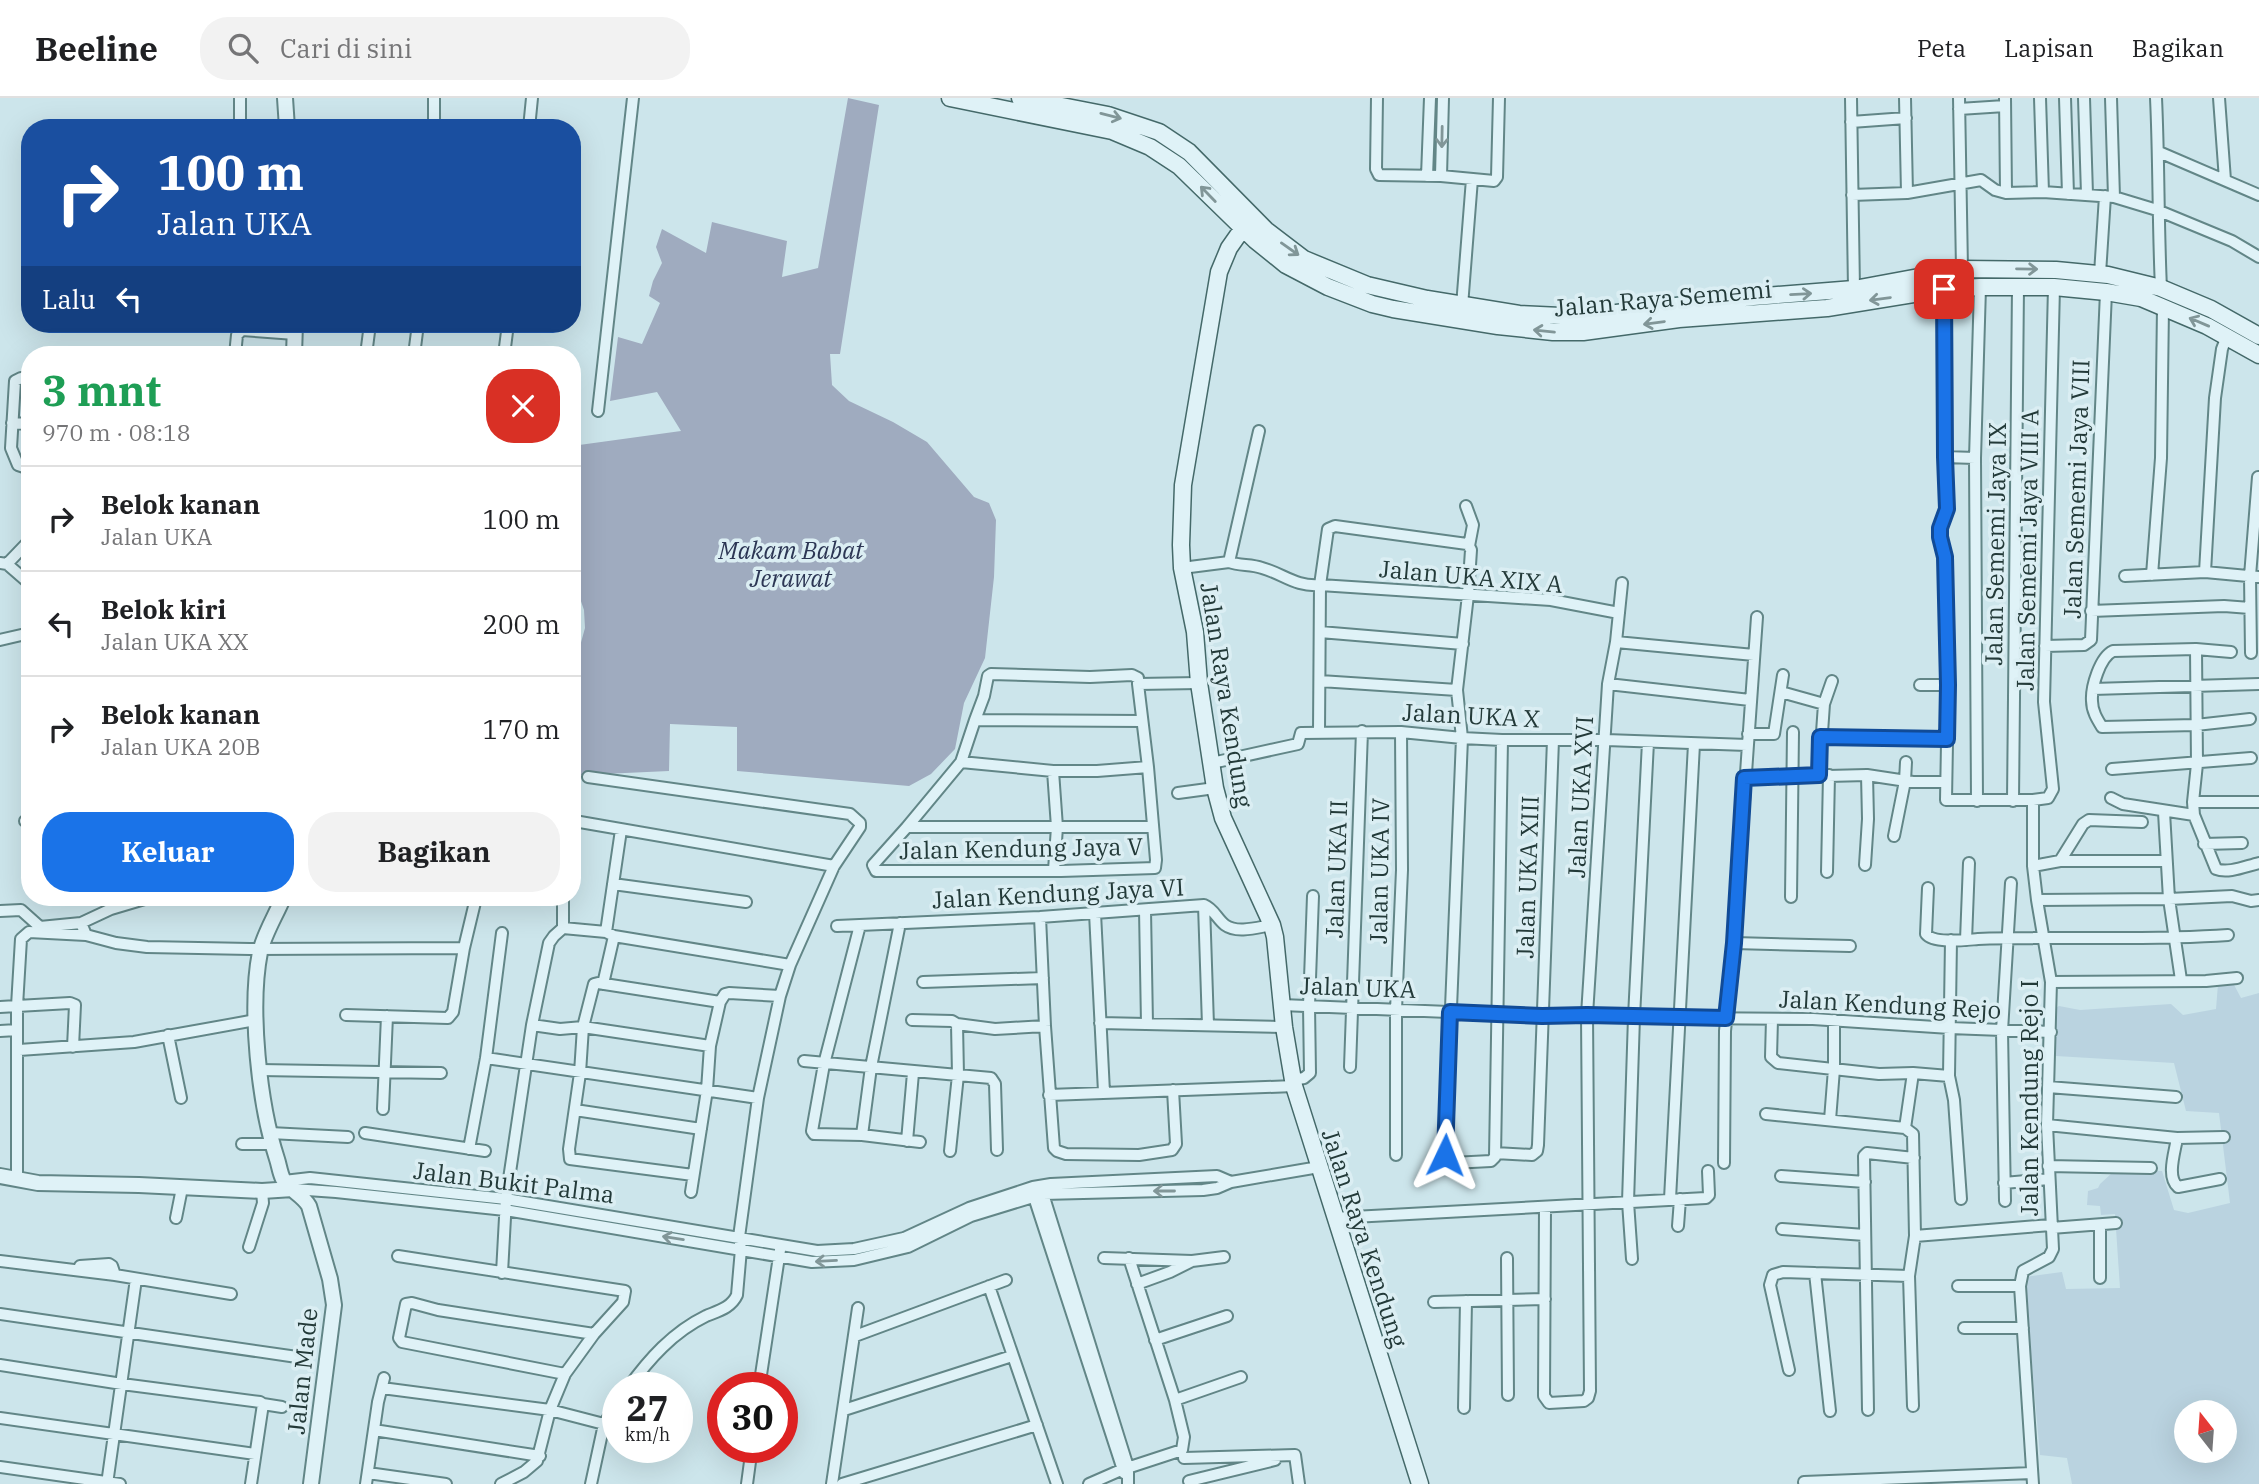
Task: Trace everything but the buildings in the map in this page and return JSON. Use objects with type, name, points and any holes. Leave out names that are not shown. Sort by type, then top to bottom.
[{"type":"main road","name":"Jalan Raya Sememi","points":[[950,98],[1112,131],[1138,141],[1179,166],[1243,228],[1286,265],[1302,275],[1372,304],[1464,322],[1582,317],[1741,298],[1854,289],[1962,270],[2056,270],[2100,274],[2161,288],[2211,309],[2259,336]]},
{"type":"main road","name":"Jalan Raya Sememi","points":[[1020,98],[1069,103],[1159,132],[1203,165],[1266,230],[1304,259],[1367,285],[1462,306],[1553,332],[1583,332],[1679,319],[1827,307],[1944,289],[2054,287],[2141,298],[2227,336],[2259,355]]},
{"type":"main road","name":"Jalan Raya Kendung","points":[[1243,228],[1229,248],[1219,272],[1183,485],[1182,568],[1195,632],[1199,684],[1215,788],[1223,818],[1272,925],[1293,1083],[1420,1484]]},
{"type":"street","points":[[240,98],[240,119]]},
{"type":"street","points":[[285,98],[286,119]]},
{"type":"street","points":[[434,98],[434,119]]},
{"type":"street","points":[[530,119],[532,98]]},
{"type":"street","points":[[598,411],[633,98]]},
{"type":"street","points":[[1377,98],[1379,175],[1441,176],[1494,181],[1497,177],[1499,98]]},
{"type":"street","points":[[1427,176],[1430,98]]},
{"type":"street","points":[[1441,176],[1443,98]]},
{"type":"street","points":[[1851,98],[1854,289]]},
{"type":"street","points":[[1905,98],[1907,192]]},
{"type":"street","points":[[2040,98],[2043,192]]},
{"type":"street","points":[[2066,98],[2068,194]]},
{"type":"street","points":[[2084,98],[2087,194]]},
{"type":"street","points":[[2100,274],[2109,197],[2111,98]]},
{"type":"street","points":[[2156,98],[2161,288]]},
{"type":"street","points":[[2219,98],[2225,180]]},
{"type":"street","points":[[1962,270],[1959,104],[2005,102],[2006,192]]},
{"type":"street","points":[[1851,122],[1906,118]]},
{"type":"street","points":[[2159,152],[2259,195]]},
{"type":"street","points":[[1462,306],[1472,179]]},
{"type":"street","points":[[1852,195],[1907,192],[1981,180],[1995,190],[2006,192],[2109,197],[2157,210],[2232,241],[2259,257]]},
{"type":"street","points":[[1977,802],[1975,457],[1980,287]]},
{"type":"street","name":"Jalan Sememi Jaya IX","points":[[2013,801],[2018,287]]},
{"type":"street","name":"Jalan Sememi Jaya VIII A","points":[[2033,800],[2048,798],[2053,789],[2044,702],[2054,287]]},
{"type":"street","points":[[1944,289],[1947,509],[1940,528],[1940,537],[1945,557],[1947,801],[2033,800]]},
{"type":"street","name":"Jalan Sememi Jaya VIII","points":[[2045,646],[2088,644],[2091,640],[2105,292]]},
{"type":"street","points":[[2151,575],[2161,458],[2163,307]]},
{"type":"street","points":[[2205,572],[2215,398],[2222,349],[2227,336]]},
{"type":"street","points":[[21,378],[15,382],[11,447],[15,462],[21,466]]},
{"type":"street","points":[[12,423],[21,424]]},
{"type":"street","points":[[1229,562],[1259,431]]},
{"type":"street","points":[[1945,457],[1975,457]]},
{"type":"street","points":[[2250,653],[2258,477]]},
{"type":"street","points":[[1466,506],[1473,525],[1457,690],[1462,738],[1450,1012],[1445,1155],[1447,1161],[1465,1162],[1494,1156],[1502,740]]},
{"type":"street","name":"Jalan UKA XIX A","points":[[1320,585],[1327,532],[1331,527],[1469,546]]},
{"type":"street","points":[[21,548],[4,563],[21,577]]},
{"type":"street","name":"Jalan UKA XIX A","points":[[1182,568],[1229,562],[1260,567],[1299,584],[1551,600],[1619,613]]},
{"type":"street","points":[[2125,576],[2205,572],[2255,577]]},
{"type":"street","name":"Jalan UKA XVI","points":[[1545,1299],[1546,1400],[1557,1404],[1584,1401],[1590,1391],[1587,1015],[1608,684],[1616,642],[1622,583]]},
{"type":"street","points":[[1212,763],[1298,744],[1301,733],[1320,731],[1320,585]]},
{"type":"street","points":[[2091,611],[2224,606],[2250,608]]},
{"type":"street","points":[[1724,1163],[1726,1018],[1734,943],[1757,617]]},
{"type":"street","points":[[1320,632],[1463,643]]},
{"type":"street","points":[[0,640],[21,635]]},
{"type":"street","points":[[1616,642],[1754,655]]},
{"type":"street","points":[[2231,652],[2196,649],[2108,653],[2093,689],[2092,709],[2102,727],[2196,725],[2250,719]]},
{"type":"street","points":[[2196,649],[2197,764],[2194,815],[2216,869],[2226,871],[2259,863]]},
{"type":"street","points":[[906,827],[961,762],[989,674],[1090,677],[1132,675],[1138,678],[1153,827]]},
{"type":"street","points":[[1783,675],[1781,692],[1824,704]]},
{"type":"street","points":[[1320,681],[1457,690]]},
{"type":"street","points":[[1827,872],[1820,737],[1824,704],[1832,681]]},
{"type":"street","points":[[1138,684],[1199,684]]},
{"type":"street","points":[[1608,684],[1750,699]]},
{"type":"street","points":[[2093,689],[2259,684]]},
{"type":"street","points":[[1920,685],[1948,685]]},
{"type":"street","name":"Jalan UKA X","points":[[1320,731],[1401,732],[1502,740],[1606,740],[1694,744],[1774,734],[1781,692]]},
{"type":"street","points":[[975,720],[1142,721]]},
{"type":"street","name":"Jalan UKA II","points":[[1350,1067],[1362,731]]},
{"type":"street","name":"Jalan UKA IV","points":[[1396,1155],[1396,1010],[1402,870],[1401,732]]},
{"type":"street","points":[[1791,897],[1793,732]]},
{"type":"street","points":[[1820,737],[1947,739]]},
{"type":"street","name":"Jalan UKA XIII","points":[[1494,1156],[1532,1155],[1537,1151],[1553,740]]},
{"type":"street","points":[[1632,1259],[1628,1202],[1648,742]]},
{"type":"street","points":[[1678,1226],[1675,1199],[1679,1018],[1694,744]]},
{"type":"street","points":[[2112,769],[2251,758]]},
{"type":"street","points":[[961,762],[1053,771],[1148,767]]},
{"type":"street","points":[[1894,836],[1906,762]]},
{"type":"street","points":[[1053,771],[1057,827],[1054,870]]},
{"type":"street","points":[[1744,778],[1867,775],[1946,782]]},
{"type":"street","points":[[1865,865],[1867,775]]},
{"type":"street","points":[[588,777],[850,814],[857,818],[860,827],[834,866],[790,965],[780,996],[758,1098],[739,1237]]},
{"type":"street","points":[[1178,793],[1215,788]]},
{"type":"street","points":[[2111,798],[2123,804],[2194,815]]},
{"type":"street","name":"Jalan Kendung Rejo I","points":[[2020,1286],[2022,1271],[2051,1254],[2047,1125],[2052,982],[2033,866],[2033,800]]},
{"type":"street","points":[[2193,802],[2259,802]]},
{"type":"street","points":[[2164,812],[2169,899],[2181,980]]},
{"type":"street","points":[[2060,861],[2083,824],[2089,820],[2142,822]]},
{"type":"street","points":[[581,822],[834,866]]},
{"type":"street","name":"Jalan Kendung Jaya V","points":[[906,827],[1153,827],[1156,865],[1152,869],[876,871],[873,864],[906,827]]},
{"type":"street","points":[[603,984],[621,830]]},
{"type":"street","points":[[2204,844],[2242,843]]},
{"type":"street","points":[[2033,866],[2060,861],[2166,861]]},
{"type":"street","points":[[1966,940],[1969,863]]},
{"type":"street","points":[[2005,1201],[2002,1031],[2011,883]]},
{"type":"street","points":[[613,884],[746,902]]},
{"type":"street","points":[[1928,888],[1928,938],[2177,939],[2228,935]]},
{"type":"street","points":[[1049,1095],[1293,1083],[1304,1078],[1310,1073],[1309,1006],[1313,896]]},
{"type":"street","points":[[2037,900],[2259,900]]},
{"type":"street","points":[[1203,905],[1208,1024]]},
{"type":"street","name":"Jalan Kendung Jaya VI","points":[[837,926],[1040,917],[1203,905],[1210,908],[1228,927],[1238,929],[1272,925]]},
{"type":"street","points":[[17,1179],[17,1006],[21,939],[29,932],[81,923],[121,906]]},
{"type":"street","name":"Jalan Made","points":[[280,906],[261,949],[256,981],[260,1070],[278,1188],[309,1206],[330,1279],[334,1306],[311,1484]]},
{"type":"street","points":[[346,1015],[448,1018],[453,1012],[474,906]]},
{"type":"street","points":[[563,906],[564,928]]},
{"type":"street","points":[[1145,909],[1147,1024]]},
{"type":"street","points":[[0,911],[21,910],[42,930],[147,947],[464,948]]},
{"type":"street","points":[[1095,913],[1104,1092]]},
{"type":"street","points":[[1040,917],[1054,1148],[1059,1153],[1139,1156],[1168,1152],[1175,1144],[1173,1090]]},
{"type":"street","points":[[81,923],[86,935]]},
{"type":"street","points":[[862,1135],[871,1067],[900,923]]},
{"type":"street","points":[[860,925],[824,1064],[812,1131],[814,1134],[862,1135],[920,1142]]},
{"type":"street","points":[[505,1204],[532,1025],[549,943],[554,936],[564,928],[790,965]]},
{"type":"street","points":[[469,1149],[502,933]]},
{"type":"street","points":[[1951,940],[1949,1076],[1954,1100],[1961,1199]]},
{"type":"street","points":[[1734,943],[1850,946]]},
{"type":"street","points":[[923,982],[1043,978]]},
{"type":"street","points":[[2052,982],[2237,978]]},
{"type":"street","points":[[693,1175],[570,1159],[583,1027],[594,984],[720,1002]]},
{"type":"street","points":[[691,1192],[707,1090],[710,1046],[720,1002],[727,993],[780,996]]},
{"type":"street","points":[[0,1007],[70,1003],[75,1005],[73,1046]]},
{"type":"street","name":"Jalan UKA","points":[[1282,1005],[1542,1016],[1726,1018]]},
{"type":"street","points":[[383,1109],[387,1016]]},
{"type":"street","name":"Jalan Kendung Rejo","points":[[1726,1018],[1811,1019],[2051,1032]]},
{"type":"street","points":[[1772,1019],[1772,1057],[1776,1061],[1880,1074],[1949,1076]]},
{"type":"street","points":[[19,1050],[134,1042],[256,1020]]},
{"type":"street","points":[[912,1020],[952,1021],[995,1029],[1045,1026]]},
{"type":"street","points":[[1830,1120],[1834,1020]]},
{"type":"street","points":[[1100,1023],[1284,1027]]},
{"type":"street","points":[[950,1151],[958,1075],[957,1024]]},
{"type":"street","points":[[532,1025],[560,1029],[583,1027],[710,1046]]},
{"type":"street","points":[[0,1031],[17,1030]]},
{"type":"street","points":[[168,1035],[181,1098]]},
{"type":"street","points":[[485,1058],[758,1098]]},
{"type":"street","points":[[804,1061],[993,1080],[996,1150]]},
{"type":"street","points":[[260,1070],[441,1073]]},
{"type":"street","points":[[906,1141],[913,1073]]},
{"type":"street","points":[[1905,1128],[1913,1073]]},
{"type":"street","points":[[2048,1087],[2176,1097]]},
{"type":"street","points":[[575,1110],[701,1129]]},
{"type":"street","points":[[1766,1114],[1905,1128],[1913,1133],[1915,1236],[1909,1276],[1913,1406]]},
{"type":"street","points":[[2047,1125],[2177,1138],[2224,1137]]},
{"type":"street","points":[[365,1133],[485,1152]]},
{"type":"street","points":[[242,1144],[271,1138],[348,1137]]},
{"type":"street","points":[[2177,1138],[2172,1176],[2175,1185],[2178,1187],[2220,1179]]},
{"type":"street","points":[[1868,1410],[1864,1156],[1867,1153],[1914,1158]]},
{"type":"street","points":[[2048,1166],[2151,1168]]},
{"type":"street","points":[[906,1242],[969,1208],[1033,1187],[1051,1184],[1199,1190],[1319,1167]]},
{"type":"street","points":[[1334,1217],[1545,1208],[1707,1197],[1708,1171]]},
{"type":"street","points":[[0,1176],[38,1183],[278,1188]]},
{"type":"street","points":[[1781,1176],[1865,1181]]},
{"type":"street","name":"Jalan Bukit Palma","points":[[278,1188],[310,1178],[739,1237],[748,1246]]},
{"type":"street","points":[[2004,1183],[2049,1180]]},
{"type":"street","points":[[640,1372],[673,1338],[735,1300],[748,1246],[775,1249],[812,1262],[854,1260],[971,1216],[1039,1195],[1112,1186]]},
{"type":"street","points":[[176,1218],[182,1188]]},
{"type":"street","points":[[250,1247],[262,1203],[278,1188]]},
{"type":"street","points":[[1039,1195],[1126,1475]]},
{"type":"street","name":"Jalan Bukit Palma","points":[[505,1204],[748,1246]]},
{"type":"street","name":"Jalan Bukit Palma","points":[[502,1273],[505,1204]]},
{"type":"street","points":[[1434,1302],[1545,1299],[1545,1208]]},
{"type":"street","points":[[1915,1236],[2116,1223]]},
{"type":"street","points":[[2100,1225],[2100,1278]]},
{"type":"street","points":[[1782,1229],[1865,1235]]},
{"type":"street","points":[[761,1372],[775,1249]]},
{"type":"street","points":[[398,1256],[625,1291],[623,1302],[594,1334],[565,1374],[550,1410],[537,1461],[524,1472],[501,1484]]},
{"type":"street","points":[[1104,1258],[1192,1261],[1224,1257]]},
{"type":"street","points":[[1129,1258],[1175,1400],[1184,1437],[1183,1454],[1189,1483],[1294,1455]]},
{"type":"street","points":[[1507,1258],[1508,1395]]},
{"type":"street","points":[[0,1261],[114,1275],[231,1294]]},
{"type":"street","points":[[1137,1284],[1192,1261]]},
{"type":"street","points":[[1789,1370],[1770,1285],[1771,1278],[1777,1273],[1909,1276]]},
{"type":"street","points":[[1815,1273],[1830,1411]]},
{"type":"street","points":[[107,1483],[136,1279]]},
{"type":"street","points":[[855,1336],[1006,1280]]},
{"type":"street","points":[[989,1286],[1057,1484]]},
{"type":"street","points":[[1804,1482],[2033,1478],[2020,1286],[1958,1286]]},
{"type":"street","points":[[1464,1408],[1466,1301]]},
{"type":"street","points":[[565,1374],[402,1342],[399,1338],[406,1304],[594,1334]]},
{"type":"street","points":[[832,1484],[858,1308]]},
{"type":"street","points":[[0,1314],[297,1357]]},
{"type":"street","points":[[1155,1340],[1227,1315]]},
{"type":"street","points":[[1964,1328],[2023,1328]]},
{"type":"street","points":[[844,1410],[1012,1356]]},
{"type":"street","points":[[0,1365],[282,1407]]},
{"type":"street","points":[[1175,1400],[1241,1377]]},
{"type":"street","points":[[446,1484],[367,1478],[383,1383],[550,1410],[602,1423]]},
{"type":"street","points":[[251,1484],[263,1404]]},
{"type":"street","points":[[0,1418],[255,1454]]},
{"type":"street","points":[[842,1484],[1037,1425]]},
{"type":"street","points":[[374,1430],[540,1456]]},
{"type":"street","points":[[592,1484],[602,1434]]},
{"type":"street","points":[[1089,1484],[1126,1475],[1183,1454],[1294,1455]]},
{"type":"street","points":[[1294,1455],[1299,1484]]},
{"type":"street","points":[[747,1484],[750,1463]]},
{"type":"street","points":[[0,1467],[120,1484]]},
{"type":"shaded area","points":[[2232,981],[2241,998],[2259,993],[2259,1484],[2072,1484],[2067,1458],[2040,1455],[2024,1277],[2062,1272],[2066,1289],[2120,1288],[2115,1214],[2101,1215],[2100,1206],[2087,1205],[2088,1191],[2098,1188],[2112,1173],[2128,1170],[2162,1171],[2174,1210],[2188,1213],[2230,1203],[2219,1113],[2186,1111],[2174,1063],[2056,1056],[2054,1009],[2059,1006],[2080,1010],[2171,1004],[2183,1015],[2216,1009],[2218,984]]},
{"type":"green space","name":"Makam Babat Jerawat","points":[[848,98],[879,105],[840,354],[830,354],[832,385],[849,401],[927,442],[974,497],[989,503],[996,520],[994,577],[985,658],[964,703],[955,749],[931,774],[909,786],[737,771],[737,727],[670,724],[669,771],[581,775],[581,642],[585,628],[581,601],[581,445],[681,431],[657,392],[610,401],[618,337],[642,344],[660,303],[649,296],[662,263],[656,247],[662,229],[706,253],[712,222],[787,241],[782,277],[818,268]]},
{"type":"route","points":[[1445,1155],[1450,1012],[1726,1018],[1734,943],[1744,778],[1819,775],[1820,737],[1947,739],[1945,557],[1940,537],[1940,528],[1947,509],[1944,289]]}]
